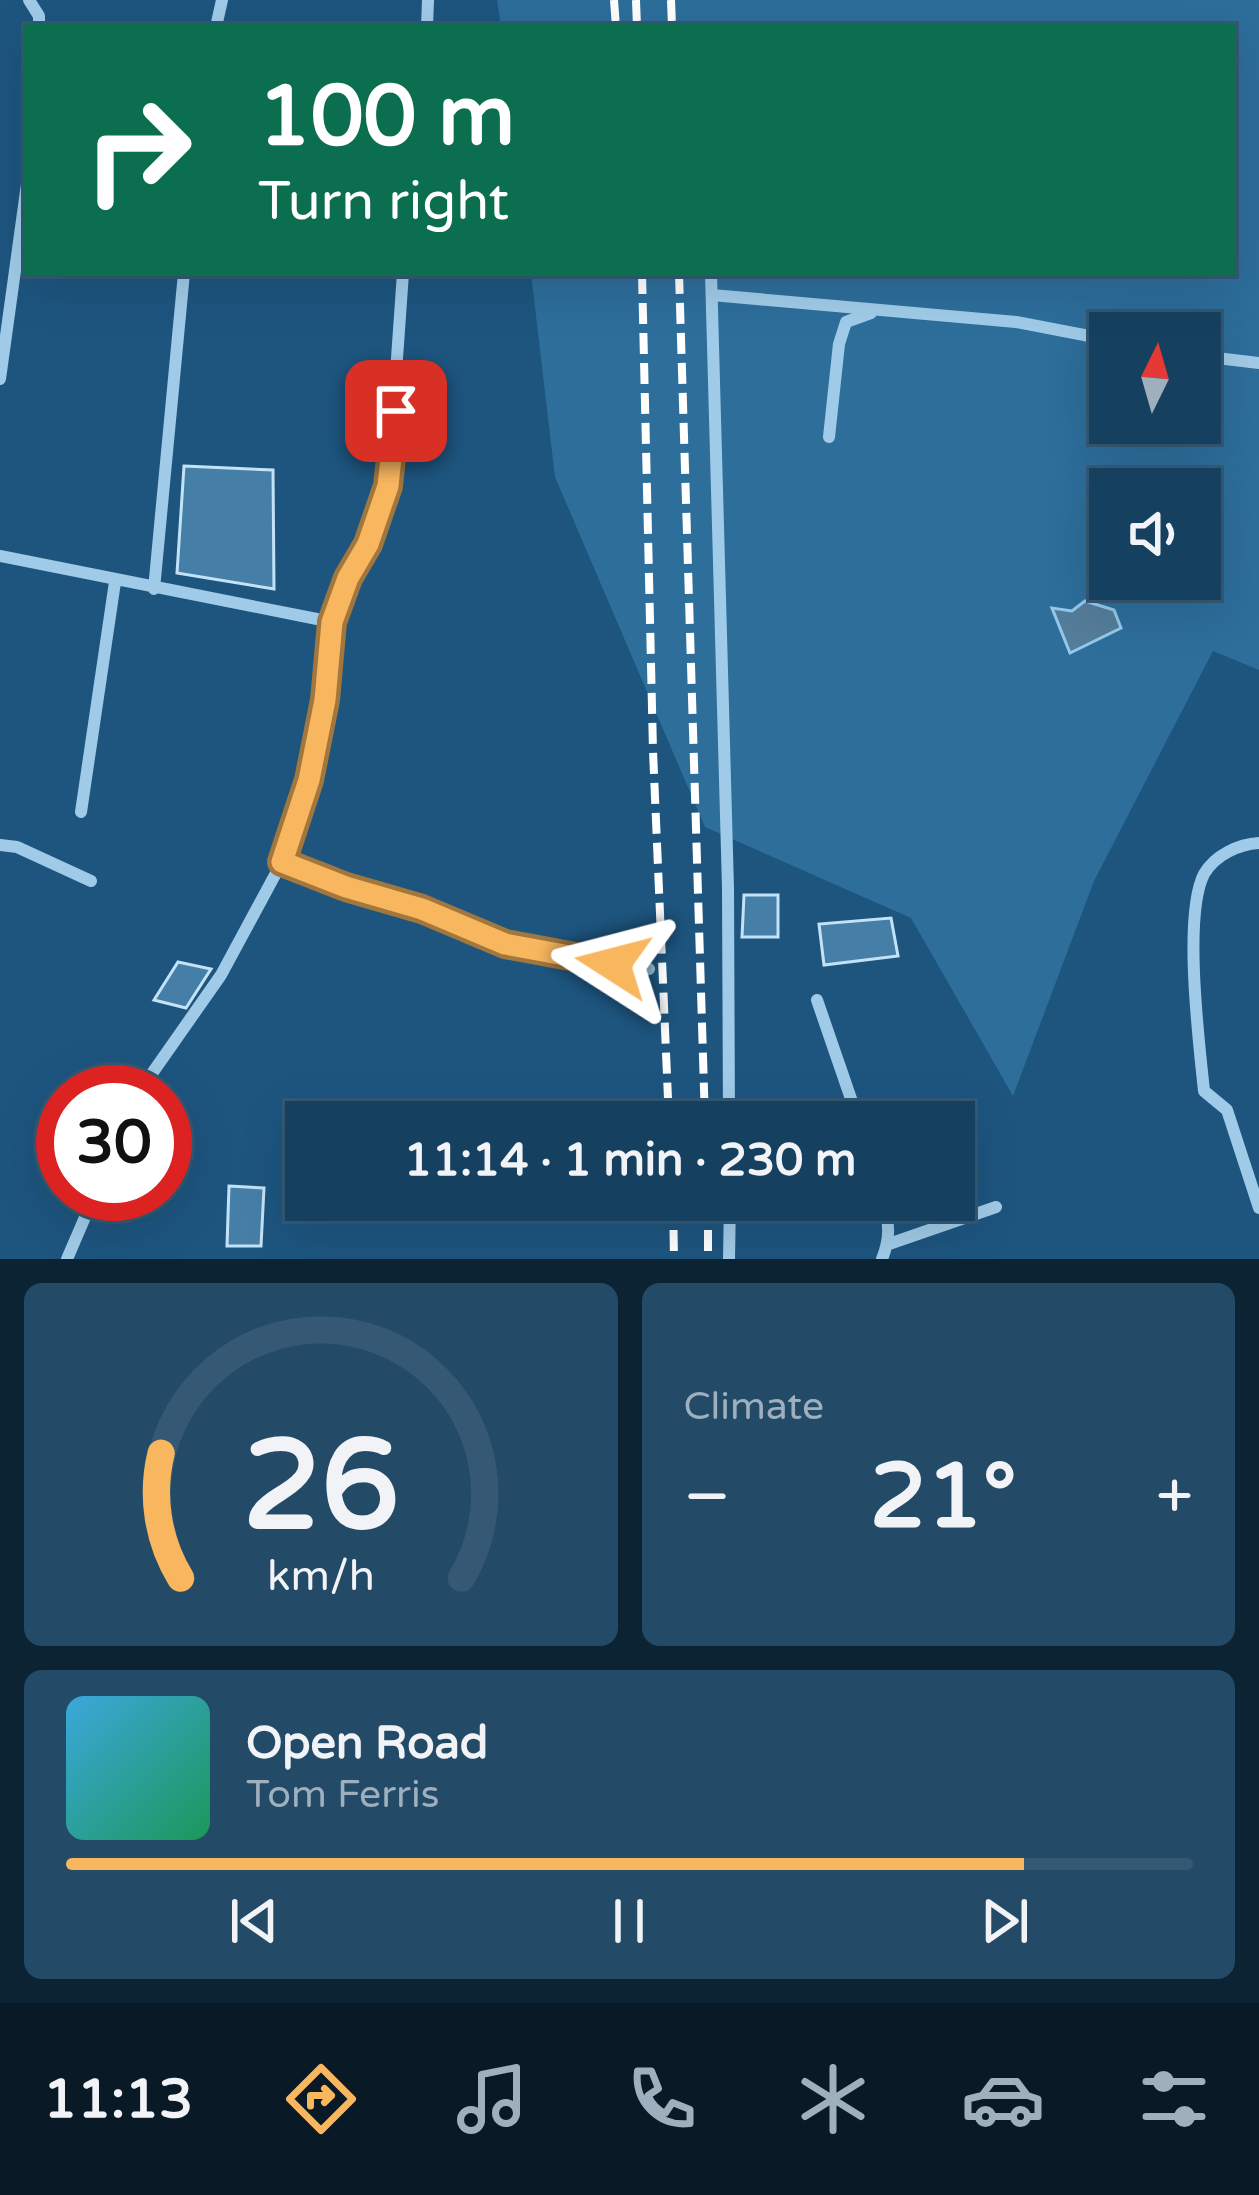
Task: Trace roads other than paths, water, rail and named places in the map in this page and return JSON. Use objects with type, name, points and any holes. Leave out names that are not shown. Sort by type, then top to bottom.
[{"type":"street","points":[[0,379],[24,206]]},
{"type":"street","points":[[154,589],[184,276]]},
{"type":"street","points":[[158,1065],[221,975],[282,862],[309,780],[325,700],[332,622],[388,486],[403,276]]},
{"type":"street","points":[[711,276],[728,888],[728,1101]]},
{"type":"street","points":[[712,295],[1016,322],[1089,336]]},
{"type":"street","points":[[829,437],[839,344],[846,322],[878,310]]},
{"type":"street","points":[[1221,358],[1259,363]]},
{"type":"street","points":[[0,556],[332,622]]},
{"type":"street","points":[[81,812],[115,582]]},
{"type":"street","points":[[1259,843],[1239,844],[1206,870],[1196,900],[1196,1016],[1204,1091],[1228,1110],[1259,1208]]},
{"type":"street","points":[[0,845],[17,847],[91,881]]},
{"type":"street","points":[[282,862],[422,909],[505,944],[649,969]]},
{"type":"street","points":[[817,1000],[852,1101]]},
{"type":"street","points":[[889,1244],[996,1208]]},
{"type":"street","points":[[67,1259],[83,1221]]},
{"type":"street","points":[[729,1259],[730,1221]]},
{"type":"street","points":[[882,1259],[889,1244],[890,1221]]},
{"type":"railway","points":[[614,0],[616,24]]},
{"type":"railway","points":[[636,0],[637,24]]},
{"type":"railway","points":[[671,0],[672,24]]},
{"type":"railway","points":[[642,276],[653,751],[668,1101]]},
{"type":"railway","points":[[679,276],[704,1101]]},
{"type":"railway","points":[[673,1221],[674,1259]]},
{"type":"railway","points":[[708,1221],[708,1259]]}]
